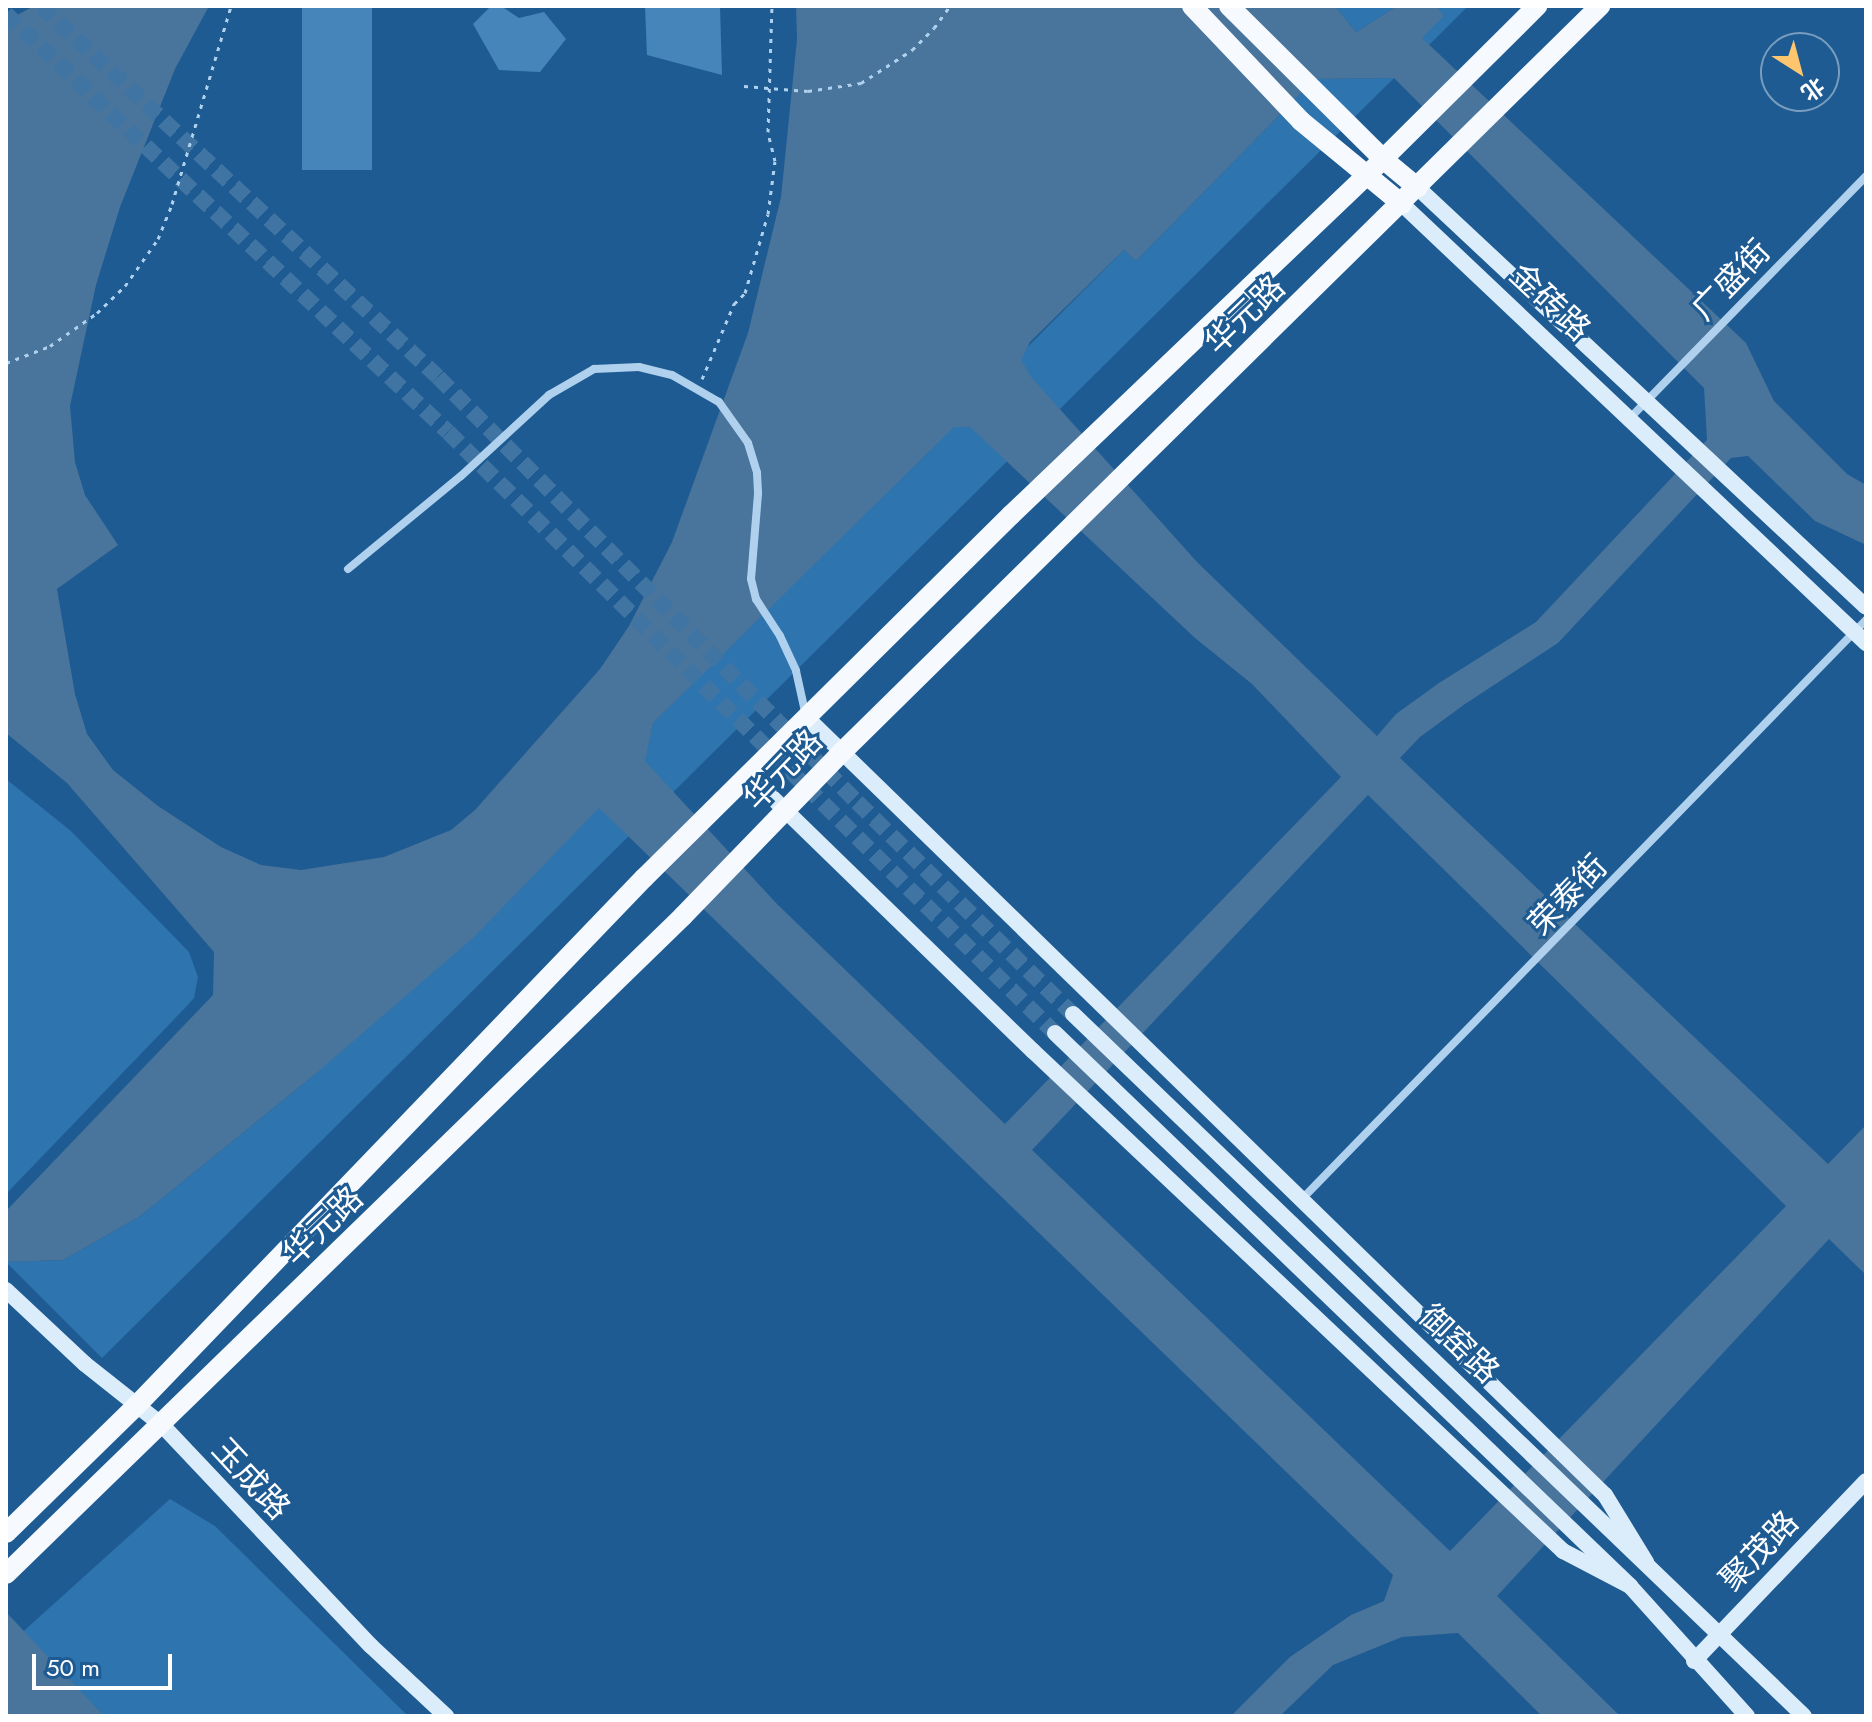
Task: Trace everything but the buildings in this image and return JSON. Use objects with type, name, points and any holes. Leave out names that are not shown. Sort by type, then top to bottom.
[{"type":"main road","name":"金砖路","points":[[1192,6],[1301,121],[1365,177],[1402,204]]},
{"type":"main road","name":"金砖路","points":[[1229,6],[1383,159],[1418,188]]},
{"type":"main road","name":"华元路","points":[[6,1533],[137,1405],[644,878],[1537,6]]},
{"type":"main road","name":"华元路","points":[[6,1574],[683,916],[842,752],[1600,6]]},
{"type":"street","name":"广盛街","points":[[1630,418],[1866,176]]},
{"type":"street","name":"金砖路","points":[[1418,188],[1866,607]]},
{"type":"street","name":"金砖路","points":[[1402,204],[1669,456],[1862,632]]},
{"type":"street","points":[[348,569],[461,476],[549,395],[594,369],[639,367],[672,375],[719,402],[748,443],[757,473],[751,579],[756,599],[780,636],[796,671],[806,717],[1605,1495],[1646,1562]]},
{"type":"street","name":"荣泰街","points":[[1301,1200],[1862,632]]},
{"type":"street","points":[[749,775],[1033,1051],[1563,1551],[1630,1586]]},
{"type":"street","name":"御窑路","points":[[1073,1014],[1720,1632],[1804,1716]]},
{"type":"street","name":"御窑路","points":[[1055,1033],[1630,1586],[1694,1661],[1747,1716]]},
{"type":"street","name":"玉成路","points":[[6,1290],[85,1364],[162,1425],[371,1646],[446,1716]]},
{"type":"street","name":"聚茂路","points":[[1694,1661],[1866,1481]]},
{"type":"path","points":[[6,363],[50,346],[97,313],[132,277],[158,239],[172,204],[231,6]]},
{"type":"path","points":[[698,390],[734,304],[745,293],[761,242],[775,161],[768,132],[772,90],[772,6]]},
{"type":"path","points":[[744,86],[772,90],[826,89],[861,83],[912,50],[950,6]]},
{"type":"shaded area","points":[[34,6],[209,6],[175,69],[120,207],[96,285],[70,406],[75,462],[85,495],[118,545],[57,589],[75,694],[87,734],[113,770],[158,806],[221,847],[261,865],[301,870],[384,857],[451,830],[475,810],[600,669],[629,626],[672,542],[748,333],[781,197],[797,39],[796,6],[1335,6],[1356,32],[1397,6],[1436,6],[1444,16],[1422,38],[1746,343],[1774,401],[1847,474],[1866,485],[1866,545],[1815,521],[1748,456],[1731,458],[1558,643],[1465,704],[1420,737],[1400,758],[1828,1164],[1866,1125],[1866,1275],[1829,1239],[1497,1596],[1620,1716],[1542,1716],[1458,1633],[1402,1637],[1333,1665],[1280,1716],[1231,1716],[1290,1657],[1351,1615],[1384,1601],[1393,1575],[599,808],[473,938],[313,1076],[139,1217],[63,1260],[6,1262],[6,1211],[213,995],[214,952],[67,783],[6,733],[6,21]],"holes":[[[1394,78],[1704,388],[1707,440],[1536,622],[1439,683],[1396,714],[1377,736],[1197,562],[1032,378],[1021,360],[1030,342],[1124,250],[1136,261],[1315,79]],[[954,427],[970,427],[1195,638],[1252,684],[1341,777],[1005,1124],[777,904],[645,761],[653,723]],[[1368,795],[1786,1206],[1450,1551],[1032,1150]]]},
{"type":"shaded area","points":[[1335,6],[1397,6],[1356,32]]},
{"type":"shaded area","points":[[1436,6],[1468,6],[1429,45],[1421,38],[1443,16]]},
{"type":"shaded area","points":[[1394,78],[102,1358],[6,1262],[63,1260],[139,1217],[313,1076],[644,761],[653,723],[1124,250],[1136,261],[1315,79]]},
{"type":"shaded area","points":[[6,779],[71,831],[189,952],[198,977],[194,998],[6,1194]]},
{"type":"shaded area","points":[[170,1499],[215,1526],[408,1716],[6,1716],[6,1647]]},
{"type":"shaded area","points":[[6,1612],[104,1716],[6,1716]]},
{"type":"tunnel","points":[[41,6],[438,377],[857,802],[1073,1014]]},
{"type":"tunnel","points":[[6,14],[448,432],[1055,1033]]}]
